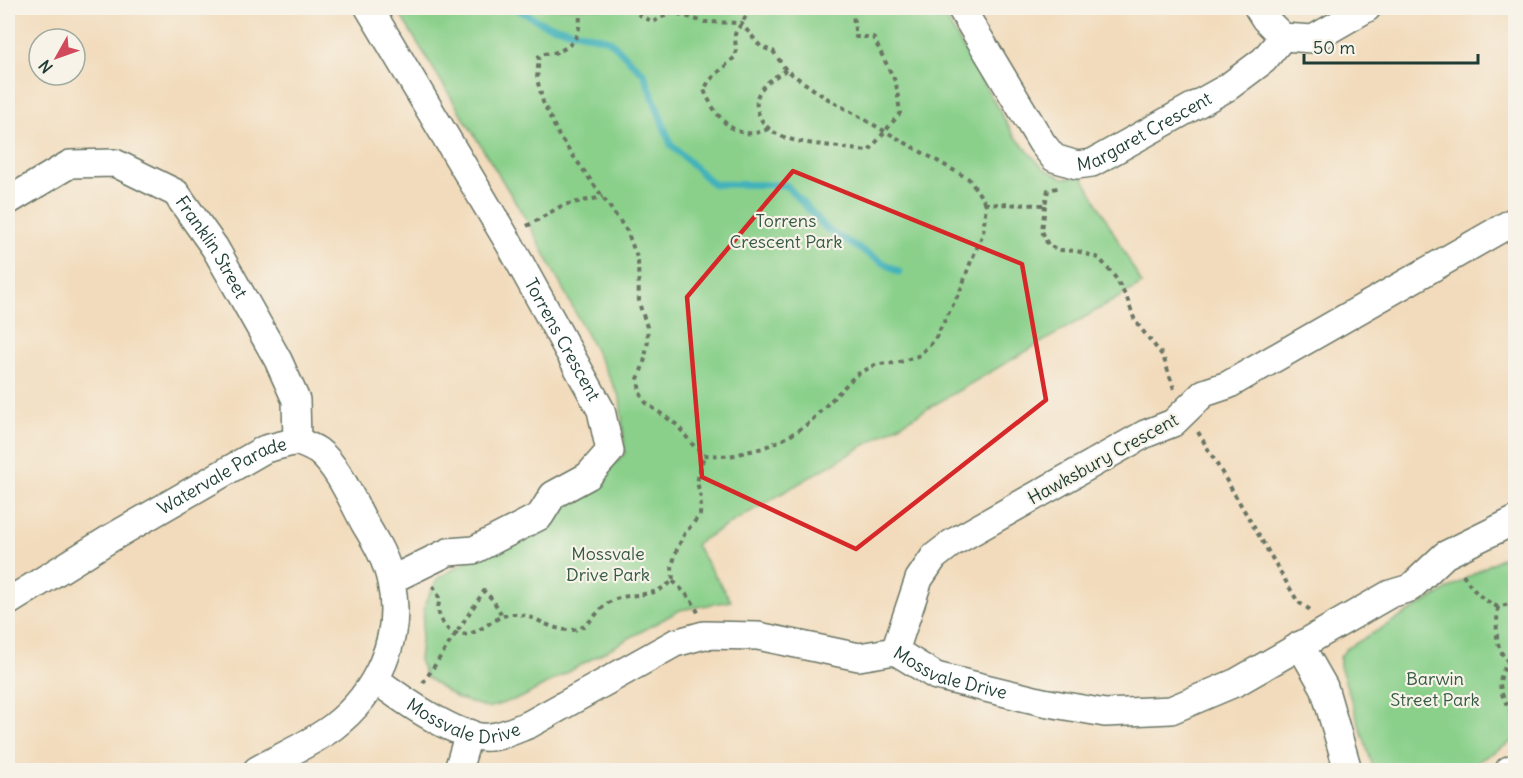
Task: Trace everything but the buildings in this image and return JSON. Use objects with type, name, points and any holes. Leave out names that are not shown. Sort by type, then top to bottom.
[{"type":"street","name":"Torrens Crescent","points":[[369,8],[509,243],[601,410],[610,451],[588,476],[553,495],[540,516],[474,550],[448,552],[391,580]]},
{"type":"street","name":"Margaret Crescent","points":[[961,8],[1042,143],[1054,158],[1077,165],[1092,164],[1228,87],[1264,60],[1283,37]]},
{"type":"street","points":[[1258,8],[1265,19],[1283,37],[1314,39],[1367,8]]},
{"type":"street","name":"Franklin Street","points":[[8,201],[70,164],[116,163],[176,193],[215,248],[278,360],[296,400],[297,441]]},
{"type":"street","name":"Hawksbury Crescent","points":[[895,651],[920,579],[934,557],[952,543],[1145,434],[1173,423],[1204,393],[1228,385],[1515,220]]},
{"type":"street","name":"Watervale Parade","points":[[8,602],[111,538],[265,449],[297,441],[319,452],[337,474],[379,549],[391,580],[395,603],[392,638],[376,680],[365,696],[332,727],[257,771]]},
{"type":"street","name":"Mossvale Drive","points":[[376,680],[397,696],[446,726],[488,738],[530,724],[675,643],[704,635],[758,636],[859,657],[895,651],[936,676],[1043,702],[1106,713],[1172,710],[1237,682],[1390,594],[1410,588],[1445,555],[1515,520]]},
{"type":"street","points":[[1300,645],[1324,687],[1348,771]]},
{"type":"street","points":[[458,771],[469,733]]},
{"type":"street","points":[[1509,771],[1515,767]]},
{"type":"path","points":[[579,8],[579,33],[570,45],[539,56],[537,79],[543,102],[559,136],[627,231],[638,261],[639,303],[647,327],[648,341],[638,379],[640,393],[646,403],[677,425],[704,455],[730,456],[763,448],[788,437],[809,423],[856,375],[877,364],[897,363],[918,356],[934,341],[961,289],[970,261],[983,234],[986,204],[969,178],[823,96],[786,70],[773,51],[761,46],[741,23],[704,22],[672,12],[653,22],[631,8]]},
{"type":"path","points":[[748,8],[735,34],[736,56],[709,81],[704,90],[709,102],[724,123],[743,134],[757,134],[768,129]]},
{"type":"path","points":[[786,70],[765,83],[756,99],[758,111],[768,129],[810,145],[869,151],[900,113],[896,83],[873,37],[856,37],[852,8]]},
{"type":"path","points":[[1077,165],[1074,184],[1048,190],[1042,231],[1048,245],[1059,250],[1077,250],[1099,258],[1127,298],[1135,321],[1163,356],[1177,399]]},
{"type":"path","points":[[509,243],[529,224],[563,205],[603,197]]},
{"type":"path","points":[[986,204],[1045,204]]},
{"type":"path","points":[[1195,427],[1298,602],[1315,612]]},
{"type":"path","points":[[700,618],[694,604],[672,581],[672,566],[685,533],[700,515],[701,498],[697,482],[704,455]]},
{"type":"path","points":[[1462,573],[1472,590],[1484,601],[1497,607],[1515,602]]},
{"type":"path","points":[[431,583],[439,598],[438,608],[441,619],[454,633],[464,635],[475,632],[503,617],[521,614],[551,627],[574,630],[594,620],[608,603],[623,596],[658,591],[672,581]]},
{"type":"path","points":[[419,688],[484,591],[493,600],[503,617]]},
{"type":"path","points":[[1497,607],[1498,647],[1501,656],[1515,668]]},
{"type":"path","points":[[1515,653],[1500,676],[1502,697],[1515,719]]},
{"type":"highlighted area","points":[[793,171],[1022,264],[1046,400],[856,549],[702,477],[687,297]]},
{"type":"green space","name":"Torrens Crescent Park","points":[[396,8],[940,8],[1013,134],[1043,168],[1063,178],[1083,177],[1142,284],[695,544],[731,601],[680,610],[523,697],[488,708],[457,698],[426,677],[419,660],[425,603],[438,578],[595,484],[625,453],[620,398],[529,224]]},
{"type":"green space","name":"Barwin Street Park","points":[[1511,552],[1516,556],[1515,740],[1463,770],[1374,770],[1340,666],[1340,657],[1346,649]]},
{"type":"waterway","points":[[515,8],[544,24],[609,40],[644,74],[671,145],[713,184],[786,185],[828,230],[899,272]]},
{"type":"park label","name":"Mossvale Drive Park","points":[[608,564]]}]
